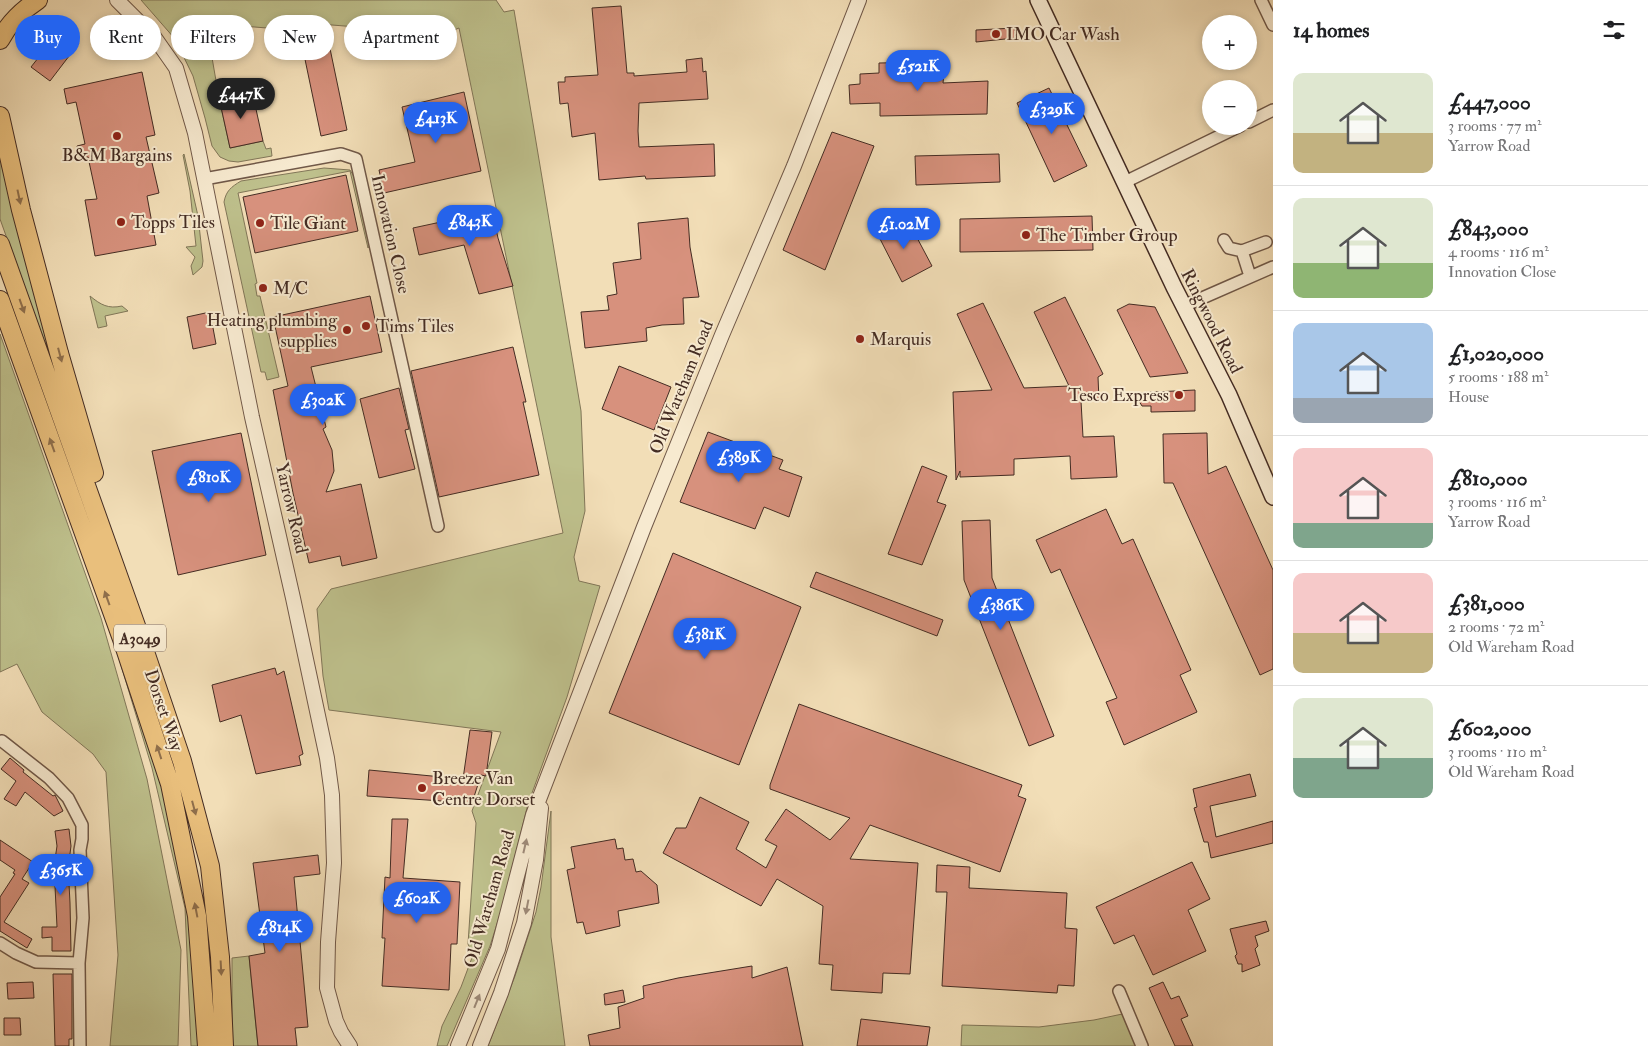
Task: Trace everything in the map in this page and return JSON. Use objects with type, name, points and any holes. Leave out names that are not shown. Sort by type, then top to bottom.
[{"type":"highway","points":[[0,40],[6,28],[18,14],[38,0]]},
{"type":"highway","points":[[0,116],[21,210],[87,453],[186,754],[187,780]]},
{"type":"highway","name":"Dorset Way","points":[[0,244],[140,637],[187,780],[210,866],[220,957],[224,1046]]},
{"type":"highway","name":"Dorset Way","points":[[0,300],[119,631],[170,784],[197,916],[207,1046]]},
{"type":"main road","name":"Ringwood Road","points":[[1039,0],[1124,182],[1229,395],[1273,497]]},
{"type":"street","name":"Yarrow Road","points":[[117,0],[155,38],[176,68],[194,133],[252,417],[327,758],[332,803],[334,863],[328,942],[327,988],[336,1021],[350,1046]]},
{"type":"street","name":"Old Wareham Road","points":[[458,1046],[498,949],[532,815],[644,527],[801,148],[859,0]]},
{"type":"street","points":[[1261,0],[1273,25]]},
{"type":"street","points":[[1257,118],[1273,110]]},
{"type":"street","points":[[1124,182],[1221,135]]},
{"type":"street","name":"Innovation Close","points":[[204,179],[341,154],[356,159],[438,526]]},
{"type":"street","points":[[1224,240],[1229,248],[1242,252],[1266,242]]},
{"type":"street","points":[[1242,252],[1250,276]]},
{"type":"street","points":[[1184,306],[1273,267]]},
{"type":"street","points":[[1,741],[49,778],[68,798],[82,825],[80,850],[82,918],[80,1046]]},
{"type":"street","name":"Old Wareham Road","points":[[480,1046],[501,993],[524,923],[536,860],[543,790]]},
{"type":"street","points":[[0,943],[36,962],[80,963]]},
{"type":"street","points":[[1119,991],[1142,1046]]},
{"type":"green space","points":[[141,0],[496,0],[504,12],[514,10],[581,411],[585,511],[574,557],[579,581],[600,586],[567,697],[528,804],[502,908],[490,946],[447,1046],[437,1046],[442,1026],[461,987],[473,955],[468,944],[476,823],[472,811],[501,732],[329,710],[323,676],[317,609],[331,589],[563,533],[459,28],[457,29],[457,15],[344,15],[344,26],[334,25],[334,15],[264,15],[264,28],[254,27],[254,15],[171,15],[171,34],[161,23],[161,15],[154,15]]},
{"type":"green space","points":[[185,60],[212,60],[230,148],[263,141],[266,149],[271,148],[272,156],[238,162],[220,157],[212,146],[193,76]]},
{"type":"green space","points":[[0,144],[51,349],[47,350],[0,219]]},
{"type":"green space","points":[[184,154],[198,216],[203,261],[202,267],[193,275],[191,266],[195,257],[186,247],[196,246]]},
{"type":"green space","points":[[324,168],[350,170],[355,178],[370,245],[368,248],[350,171],[238,193],[257,283],[255,284],[257,296],[260,296],[279,377],[267,380],[265,372],[261,372],[224,202],[225,198],[234,185],[241,181]]},
{"type":"green space","points":[[90,296],[105,306],[122,306],[128,311],[105,316],[107,326],[98,328]]},
{"type":"green space","points":[[0,334],[101,618],[147,779],[181,950],[178,1046],[110,1046],[118,955],[106,772],[93,754],[42,712],[17,664],[0,672]]},
{"type":"green space","points":[[114,642],[170,784],[207,1046],[191,1046],[185,908],[152,768]]},
{"type":"green space","points":[[551,811],[551,937],[565,1046],[488,1046],[515,976],[536,912]]},
{"type":"green space","points":[[249,956],[258,1046],[232,1046],[232,958]]},
{"type":"green space","points":[[1127,1013],[1142,1046],[961,1046],[962,1025],[1039,1027],[1094,1020]]},
{"type":"building","points":[[621,6],[627,73],[634,73],[634,76],[687,72],[686,60],[702,58],[703,72],[706,71],[708,99],[639,103],[639,147],[714,144],[715,176],[646,179],[645,176],[599,180],[595,133],[572,137],[568,103],[560,104],[558,82],[565,82],[565,77],[598,75],[592,8]]},
{"type":"building","name":"IMO Car Wash","points":[[1015,28],[1015,38],[976,42],[976,30]]},
{"type":"building","points":[[37,60],[66,60],[50,81],[31,67]]},
{"type":"building","points":[[305,60],[332,60],[347,130],[321,136]]},
{"type":"building","points":[[931,62],[932,72],[944,73],[943,83],[988,81],[987,114],[880,116],[880,103],[850,104],[849,85],[860,84],[860,74],[879,73],[879,63]]},
{"type":"building","name":"B&M Bargains","points":[[142,72],[155,135],[146,137],[159,193],[147,196],[156,245],[95,256],[85,200],[97,199],[88,157],[80,159],[77,146],[85,144],[76,102],[67,104],[64,89]]},
{"type":"building","points":[[1049,88],[1087,166],[1054,182],[1017,103]]},
{"type":"building","points":[[252,91],[263,141],[230,148],[219,98]]},
{"type":"building","points":[[464,92],[481,171],[384,193],[379,170],[415,162],[402,107]]},
{"type":"building","points":[[832,132],[874,146],[825,270],[783,250]]},
{"type":"building","points":[[999,154],[1000,182],[916,185],[915,156]]},
{"type":"building","points":[[346,175],[358,231],[255,253],[243,197]]},
{"type":"building","points":[[492,211],[498,238],[513,286],[479,294],[464,245],[419,255],[413,228]]},
{"type":"building","name":"The Timber Group","points":[[1092,216],[1093,250],[960,252],[960,219]]},
{"type":"building","points":[[906,217],[932,266],[902,282],[877,233]]},
{"type":"building","points":[[688,218],[690,247],[699,297],[683,298],[684,324],[646,328],[647,341],[585,348],[581,312],[609,310],[607,296],[617,294],[613,263],[641,259],[638,223]]},
{"type":"building","points":[[370,296],[382,352],[311,367],[326,427],[323,429],[332,450],[334,471],[326,492],[361,484],[377,558],[342,566],[340,556],[309,563],[273,390],[288,386],[273,317]]},
{"type":"building","points":[[1065,297],[1103,374],[1098,377],[1099,400],[1081,401],[1083,437],[1114,436],[1117,477],[1071,479],[1070,456],[1014,459],[1014,475],[960,477],[960,471],[956,480],[953,392],[992,390],[957,314],[983,303],[1024,388],[1069,386],[1034,312]]},
{"type":"building","points":[[1129,304],[1155,307],[1188,373],[1150,377],[1117,310]]},
{"type":"building","points":[[210,312],[216,344],[193,349],[187,317]]},
{"type":"building","points":[[513,347],[526,402],[523,402],[539,475],[439,497],[411,371]]},
{"type":"building","points":[[619,366],[671,387],[654,430],[602,409]]},
{"type":"building","points":[[399,388],[409,429],[405,430],[415,469],[379,478],[360,399]]},
{"type":"building","points":[[1195,390],[1195,411],[1151,412],[1151,406],[1142,406],[1134,393]]},
{"type":"building","points":[[708,432],[783,460],[779,469],[802,477],[789,517],[764,507],[755,529],[680,502]]},
{"type":"building","points":[[241,433],[266,555],[178,575],[152,451]]},
{"type":"building","points":[[1207,433],[1208,474],[1226,466],[1273,570],[1273,669],[1260,675],[1173,483],[1164,483],[1163,434]]},
{"type":"building","points":[[922,466],[947,476],[937,502],[946,505],[922,565],[888,554]]},
{"type":"building","points":[[1106,509],[1122,544],[1133,539],[1191,670],[1180,675],[1197,712],[1124,745],[1106,702],[1117,698],[1060,569],[1051,573],[1036,540]]},
{"type":"building","points":[[990,520],[992,578],[1054,736],[1029,746],[964,580],[962,521]]},
{"type":"building","points":[[673,553],[801,607],[739,765],[609,713]]},
{"type":"building","points":[[816,572],[943,620],[937,636],[810,587]]},
{"type":"building","points":[[275,668],[277,675],[284,671],[303,754],[299,756],[301,765],[256,774],[241,715],[220,722],[212,685]]},
{"type":"building","points":[[799,704],[1022,785],[1018,796],[1026,799],[1000,872],[870,825],[850,859],[918,863],[910,974],[883,973],[882,993],[831,990],[833,965],[819,964],[823,906],[777,879],[761,906],[663,853],[676,828],[686,828],[700,797],[749,822],[736,849],[766,868],[777,846],[765,840],[786,809],[830,840],[850,818],[770,789]]},
{"type":"building","name":"Breeze Van Centre Dorset","points":[[470,730],[492,732],[486,776],[481,775],[472,803],[367,796],[369,770],[463,779]]},
{"type":"building","points":[[10,758],[24,770],[23,772],[53,796],[55,795],[63,811],[54,816],[25,792],[16,806],[4,799],[16,781],[1,769]]},
{"type":"building","points":[[1250,774],[1256,796],[1210,806],[1216,837],[1273,821],[1273,843],[1211,858],[1208,842],[1204,842],[1194,808],[1197,807],[1193,789]]},
{"type":"building","points":[[392,819],[408,819],[403,878],[460,882],[457,944],[451,944],[449,990],[382,986],[385,938],[382,938],[385,877],[390,878]]},
{"type":"building","points":[[69,829],[71,846],[66,884],[69,884],[71,951],[52,951],[52,937],[42,938],[42,927],[57,927],[54,866],[57,846],[55,831]]},
{"type":"building","points":[[615,839],[617,849],[623,848],[625,860],[633,859],[636,872],[641,871],[657,885],[659,903],[618,911],[620,926],[586,934],[583,922],[577,923],[567,870],[575,868],[571,847]]},
{"type":"building","points":[[0,840],[33,862],[22,879],[29,883],[4,922],[32,939],[27,948],[0,931],[0,897],[15,874],[13,873],[15,870],[0,860]]},
{"type":"building","points":[[318,855],[320,874],[294,877],[308,1027],[295,1028],[297,1046],[258,1046],[249,956],[265,953],[253,863]]},
{"type":"building","points":[[1192,862],[1210,899],[1188,910],[1206,951],[1153,975],[1134,935],[1114,944],[1096,907]]},
{"type":"building","points":[[937,865],[970,867],[969,888],[1067,893],[1065,928],[1077,929],[1074,986],[1058,985],[1057,993],[942,986],[947,892],[936,892]]},
{"type":"building","points":[[1266,921],[1269,931],[1255,936],[1258,946],[1255,949],[1260,965],[1242,972],[1242,964],[1238,964],[1235,956],[1237,954],[1230,929]]},
{"type":"building","points":[[752,966],[752,978],[787,967],[803,1046],[590,1046],[588,1035],[620,1028],[618,1007],[644,998],[643,986],[678,978]]},
{"type":"building","points":[[53,974],[72,974],[72,1039],[69,1039],[69,1046],[55,1046]]},
{"type":"building","points":[[33,982],[34,998],[8,999],[7,983]]},
{"type":"building","points":[[1163,982],[1171,999],[1179,996],[1188,1016],[1181,1019],[1193,1046],[1175,1046],[1149,988]]},
{"type":"building","points":[[623,990],[625,1002],[605,1005],[604,994]]},
{"type":"building","points":[[4,1018],[20,1018],[21,1035],[4,1035]]},
{"type":"building","points":[[861,1019],[930,1027],[927,1046],[857,1046]]},
{"type":"place","name":"IMO Car Wash","points":[[996,34]]},
{"type":"place","name":"B&M Bargains","points":[[117,136]]},
{"type":"place","name":"Topps Tiles","points":[[121,222]]},
{"type":"place","name":"Tile Giant","points":[[260,223]]},
{"type":"place","name":"The Timber Group","points":[[1026,235]]},
{"type":"place","name":"M/C","points":[[263,288]]},
{"type":"place","name":"Tims Tiles","points":[[366,326]]},
{"type":"place","name":"Heating plumbing supplies","points":[[347,330]]},
{"type":"place","name":"Marquis","points":[[860,339]]},
{"type":"place","name":"Tesco Express","points":[[1179,395]]},
{"type":"place","name":"Breeze Van Centre Dorset","points":[[422,788]]}]
